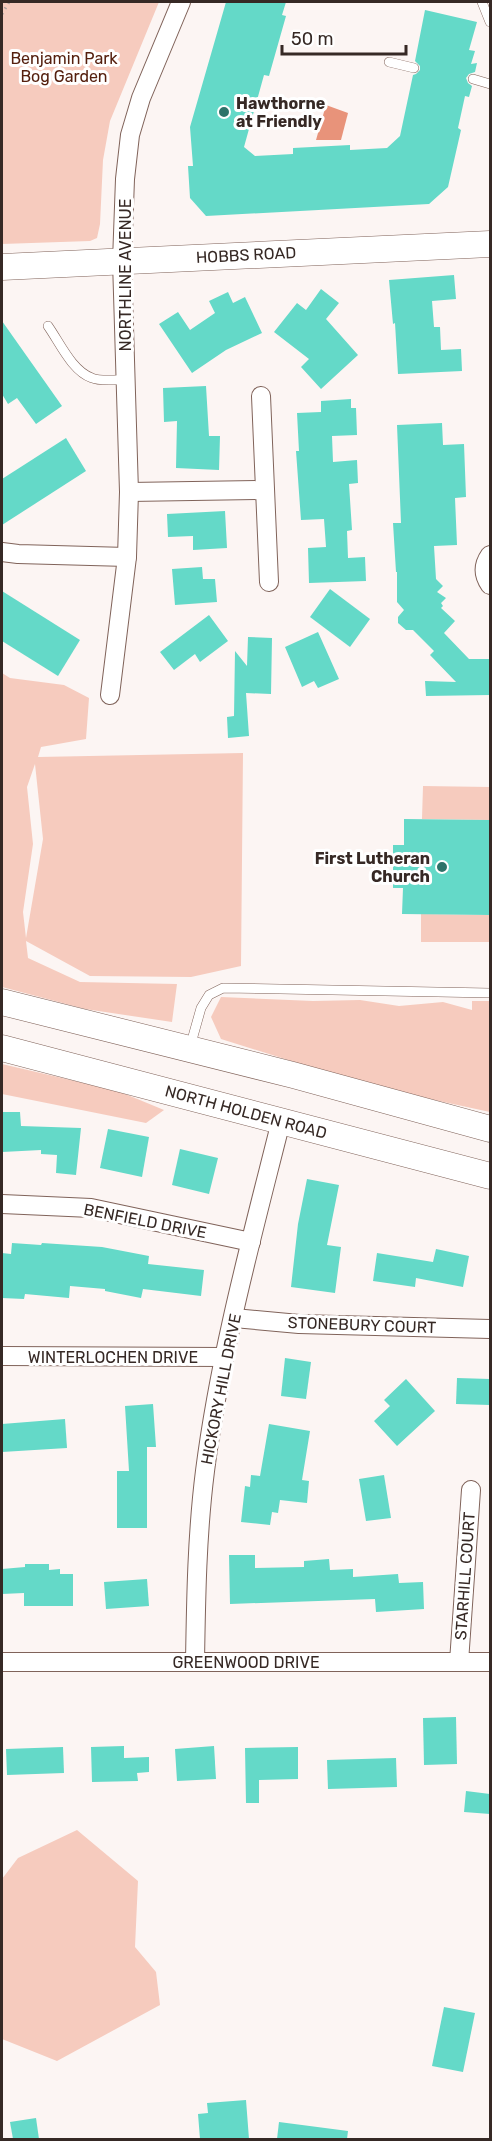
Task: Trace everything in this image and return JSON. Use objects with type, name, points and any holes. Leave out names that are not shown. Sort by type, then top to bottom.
[{"type":"main road","name":"HOBBS ROAD","points":[[2,267],[490,244]]},
{"type":"main road","points":[[2,1002],[292,1075],[490,1129]]},
{"type":"main road","name":"NORTH HOLDEN ROAD","points":[[2,1048],[490,1176]]},
{"type":"street","name":"NORTHLINE AVENUE","points":[[110,695],[127,557],[129,492],[122,261],[125,179],[130,135],[141,98],[181,2]]},
{"type":"street","points":[[261,396],[269,582]]},
{"type":"street","points":[[129,492],[264,490]]},
{"type":"street","points":[[2,552],[127,557]]},
{"type":"street","points":[[490,555],[485,566],[486,580],[490,585]]},
{"type":"street","name":"HICKORY HILL DRIVE","points":[[195,1662],[195,1599],[205,1472],[224,1358],[281,1121]]},
{"type":"street","name":"BENFIELD DRIVE","points":[[2,1204],[91,1208],[251,1242]]},
{"type":"street","name":"STONEBURY COURT","points":[[234,1318],[299,1324],[490,1329]]},
{"type":"street","name":"WINTERLOCHEN DRIVE","points":[[2,1356],[224,1358]]},
{"type":"street","name":"STARHILL COURT","points":[[459,1662],[471,1490]]},
{"type":"street","name":"GREENWOOD DRIVE","points":[[2,1662],[490,1662]]},
{"type":"lane","points":[[482,2],[490,22]]},
{"type":"lane","points":[[389,62],[414,68]]},
{"type":"lane","points":[[473,80],[490,84]]},
{"type":"lane","points":[[48,326],[78,368],[86,375],[94,379],[126,380]]},
{"type":"lane","points":[[189,1049],[201,1008],[209,995],[223,988],[490,993]]},
{"type":"path","points":[[2,14],[9,2]]},
{"type":"green space","name":"Benjamin Park Bog Garden","points":[[2,2],[159,2],[110,121],[103,160],[100,224],[97,238],[90,241],[2,244]]},
{"type":"green space","points":[[2,673],[10,678],[64,685],[89,698],[86,739],[41,747],[38,757],[243,753],[241,966],[191,977],[90,976],[26,941],[28,958],[80,982],[177,984],[172,1022],[85,1009],[2,987]],"holes":[[[35,764],[43,839],[26,938],[23,912],[33,844],[27,787]]]},
{"type":"green space","points":[[423,786],[490,787],[490,820],[422,819]]},
{"type":"green space","points":[[421,914],[489,915],[489,942],[421,942]]},
{"type":"green space","points":[[221,997],[313,1001],[360,1000],[399,1006],[443,1002],[472,1010],[472,1001],[490,1001],[490,1112],[425,1098],[307,1066],[221,1039],[211,1017]]},
{"type":"green space","points":[[2,1064],[118,1091],[164,1110],[146,1123],[2,1094]]},
{"type":"green space","points":[[77,1830],[138,1881],[135,1947],[156,1972],[160,2005],[57,2061],[2,2039],[2,1879],[18,1858]]},
{"type":"shaded area","points":[[326,105],[348,113],[341,140],[316,140]]},
{"type":"building","name":"Hawthorne at Friendly","points":[[226,2],[286,2],[282,15],[286,16],[269,76],[264,75],[244,147],[255,156],[293,154],[293,148],[350,145],[350,150],[387,148],[400,136],[413,75],[420,70],[420,66],[415,61],[425,10],[477,22],[469,50],[475,51],[471,64],[477,63],[475,72],[466,78],[472,86],[469,97],[465,96],[458,128],[461,130],[448,187],[429,204],[206,216],[190,198],[188,166],[193,166],[190,127]]},
{"type":"building","points":[[454,275],[456,299],[432,301],[434,327],[440,327],[441,350],[461,349],[462,371],[398,374],[395,323],[393,324],[389,280]]},
{"type":"building","points":[[321,289],[339,303],[326,319],[358,355],[321,389],[301,367],[309,359],[274,332],[297,303],[306,310]]},
{"type":"building","points":[[228,292],[233,303],[245,297],[262,333],[226,350],[192,373],[159,324],[178,312],[190,330],[215,313],[209,301]]},
{"type":"building","points":[[2,321],[62,406],[36,424],[17,398],[8,404],[2,394]]},
{"type":"building","points":[[206,386],[209,436],[220,436],[219,470],[176,468],[177,421],[164,422],[163,388]]},
{"type":"building","points":[[351,399],[351,408],[356,408],[357,435],[332,436],[333,462],[357,460],[358,483],[349,484],[352,530],[347,531],[348,558],[365,557],[366,581],[309,583],[308,548],[326,547],[324,519],[301,520],[296,451],[299,451],[297,413],[321,412],[321,401]]},
{"type":"building","points":[[442,423],[443,445],[464,444],[466,497],[455,498],[457,545],[434,546],[436,579],[443,586],[437,592],[446,598],[441,603],[443,606],[441,608],[455,621],[444,633],[469,659],[490,659],[490,695],[426,696],[425,681],[456,682],[430,655],[434,651],[413,630],[406,630],[398,623],[398,617],[404,610],[397,602],[393,523],[401,523],[397,425]]},
{"type":"building","points":[[66,438],[86,471],[2,525],[2,479]]},
{"type":"building","points":[[225,511],[227,548],[193,550],[193,536],[168,537],[167,514]]},
{"type":"building","points":[[202,567],[203,579],[215,579],[217,602],[175,605],[172,569]]},
{"type":"building","points":[[330,589],[370,619],[350,647],[310,617]]},
{"type":"building","points":[[2,591],[80,640],[58,676],[2,641]]},
{"type":"building","points":[[209,615],[228,641],[200,662],[195,654],[174,670],[160,652]]},
{"type":"building","points":[[318,632],[339,679],[318,688],[314,681],[302,687],[285,647]]},
{"type":"building","points":[[248,637],[272,638],[271,694],[246,693],[249,736],[228,738],[227,717],[234,716],[235,651],[247,666]]},
{"type":"building","name":"First Lutheran Church","points":[[404,819],[490,820],[490,915],[402,914],[403,888],[393,888],[393,845],[404,845]]},
{"type":"building","points":[[2,1112],[20,1112],[21,1126],[81,1128],[76,1175],[56,1173],[57,1155],[41,1154],[41,1150],[2,1152]]},
{"type":"building","points":[[108,1129],[149,1137],[142,1177],[100,1168]]},
{"type":"building","points":[[180,1149],[218,1158],[209,1194],[172,1185]]},
{"type":"building","points":[[307,1179],[339,1185],[327,1245],[341,1247],[335,1293],[291,1287],[298,1224]]},
{"type":"building","points":[[12,1243],[102,1247],[149,1256],[148,1264],[204,1270],[201,1296],[143,1289],[141,1298],[105,1291],[105,1289],[70,1286],[69,1298],[25,1294],[24,1299],[2,1298],[2,1253],[11,1254]]},
{"type":"building","points":[[436,1249],[469,1256],[463,1287],[416,1278],[415,1287],[373,1281],[377,1253],[433,1262]]},
{"type":"building","points":[[285,1358],[311,1362],[306,1399],[281,1396]]},
{"type":"building","points":[[457,1378],[490,1379],[490,1405],[456,1404]]},
{"type":"building","points":[[406,1379],[435,1411],[397,1446],[374,1421],[390,1406],[384,1400]]},
{"type":"building","points":[[153,1404],[156,1447],[147,1447],[147,1528],[117,1528],[117,1471],[129,1471],[125,1406]]},
{"type":"building","points":[[65,1419],[67,1448],[2,1452],[2,1424]]},
{"type":"building","points":[[269,1424],[310,1431],[302,1480],[309,1481],[307,1503],[280,1500],[278,1513],[272,1512],[270,1525],[241,1522],[245,1486],[250,1487],[251,1475],[260,1476]]},
{"type":"building","points":[[384,1475],[391,1518],[366,1521],[359,1479]]},
{"type":"building","points":[[229,1555],[255,1555],[255,1568],[304,1567],[304,1561],[329,1559],[330,1570],[353,1569],[353,1577],[398,1574],[399,1583],[423,1582],[424,1609],[376,1612],[375,1599],[230,1604]]},
{"type":"building","points":[[25,1564],[49,1564],[49,1570],[60,1569],[60,1574],[73,1574],[73,1606],[24,1606],[24,1593],[2,1594],[2,1569],[25,1567]]},
{"type":"building","points":[[147,1579],[149,1606],[106,1609],[104,1582]]},
{"type":"building","points":[[456,1717],[457,1764],[424,1765],[423,1718]]},
{"type":"building","points":[[124,1746],[124,1758],[149,1757],[149,1772],[137,1773],[138,1781],[92,1782],[91,1747]]},
{"type":"building","points":[[214,1746],[216,1779],[177,1781],[175,1749]]},
{"type":"building","points":[[63,1747],[64,1773],[7,1775],[6,1749]]},
{"type":"building","points":[[298,1747],[298,1779],[259,1780],[259,1803],[246,1803],[245,1748]]},
{"type":"building","points":[[396,1758],[397,1787],[328,1789],[327,1760]]},
{"type":"building","points":[[466,1791],[490,1794],[490,1814],[464,1812]]},
{"type":"building","points":[[444,2007],[475,2013],[463,2072],[432,2066]]},
{"type":"building","points":[[246,2100],[249,2139],[200,2139],[198,2114],[208,2113],[207,2103]]},
{"type":"building","points":[[36,2118],[39,2139],[13,2139],[10,2122]]},
{"type":"building","points":[[279,2122],[348,2131],[347,2139],[277,2139]]},
{"type":"place","name":"Hawthorne at Friendly","points":[[224,112]]},
{"type":"place","name":"First Lutheran Church","points":[[442,867]]}]
